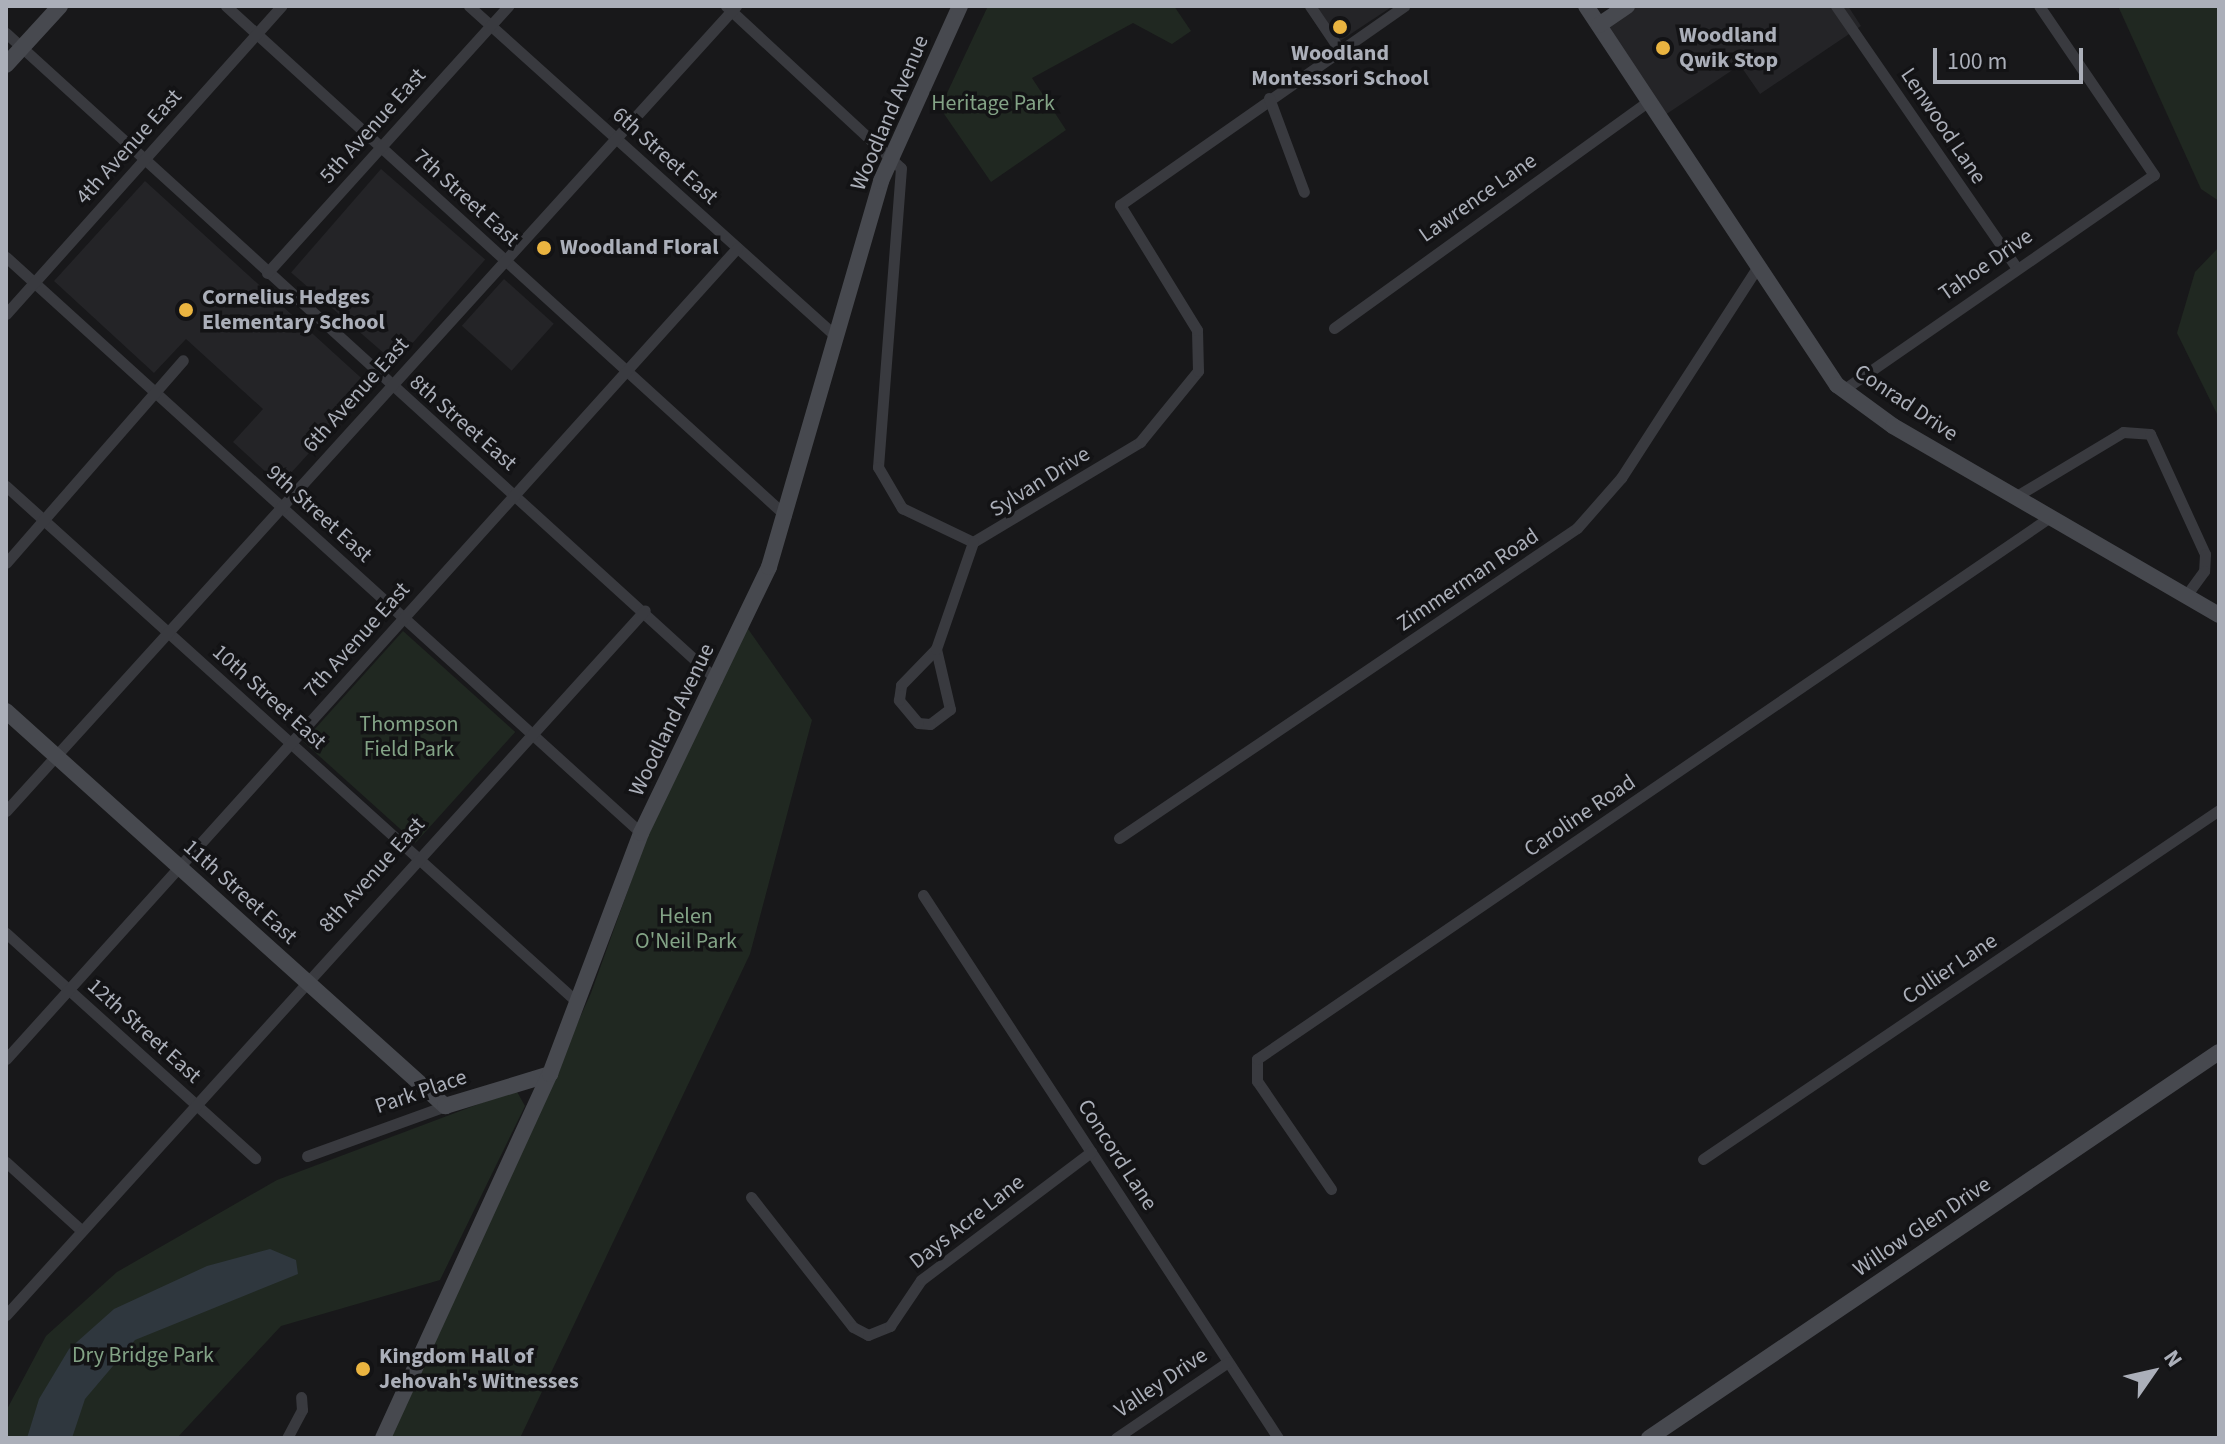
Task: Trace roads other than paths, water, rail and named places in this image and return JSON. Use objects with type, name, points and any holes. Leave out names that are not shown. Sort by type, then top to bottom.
[{"type":"street","points":[[6,65],[60,6]]},
{"type":"street","name":"7th Street East","points":[[226,6],[786,516]]},
{"type":"street","name":"4th Avenue East","points":[[6,314],[281,6]]},
{"type":"street","name":"6th Street East","points":[[469,6],[835,336]]},
{"type":"street","name":"5th Avenue East","points":[[267,273],[508,6]]},
{"type":"street","name":"Woodland Avenue","points":[[383,1438],[550,1074],[641,833],[717,680],[786,516],[835,336],[891,157],[960,6]]},
{"type":"street","points":[[1310,6],[1340,50]]},
{"type":"street","points":[[1304,192],[1269,98],[1404,6]]},
{"type":"street","name":"Conrad Drive","points":[[1586,6],[1755,271],[1843,390],[2015,497],[2219,615]]},
{"type":"street","points":[[1599,25],[1627,6]]},
{"type":"street","name":"Lenwood Lane","points":[[1836,6],[2017,268]]},
{"type":"street","name":"Tahoe Drive","points":[[1843,390],[2154,175],[2039,6]]},
{"type":"street","points":[[731,8],[891,157]]},
{"type":"street","name":"6th Avenue East","points":[[6,811],[390,385],[618,140],[731,8]]},
{"type":"street","name":"8th Street East","points":[[6,33],[390,385],[645,610],[717,680]]},
{"type":"street","name":"Sylvan Drive","points":[[891,157],[904,178],[878,467],[902,508],[973,542],[1140,442],[1198,371],[1197,330],[1120,205],[1269,98]]},
{"type":"street","name":"Lawrence Lane","points":[[1334,328],[1646,103]]},
{"type":"street","name":"7th Avenue East","points":[[6,1059],[737,248]]},
{"type":"street","name":"9th Street East","points":[[6,257],[641,833]]},
{"type":"street","name":"Zimmerman Road","points":[[1119,838],[1577,528],[1621,478],[1755,271]]},
{"type":"street","points":[[6,563],[183,360]]},
{"type":"street","points":[[2015,497],[2123,432],[2150,434],[2205,554],[2204,571],[2186,596]]},
{"type":"street","name":"10th Street East","points":[[6,486],[577,1002]]},
{"type":"street","name":"Caroline Road","points":[[1331,1189],[1257,1081],[1257,1059],[2050,517]]},
{"type":"street","points":[[936,649],[950,709],[930,724],[918,723],[899,700],[901,685],[936,649],[973,542]]},
{"type":"street","name":"8th Avenue East","points":[[6,1315],[193,1102],[645,610]]},
{"type":"street","name":"11th Street East","points":[[6,711],[445,1106]]},
{"type":"street","name":"Collier Lane","points":[[1703,1159],[2219,810]]},
{"type":"street","name":"Concord Lane","points":[[923,895],[1278,1438]]},
{"type":"street","name":"12th Street East","points":[[6,933],[255,1158]]},
{"type":"street","name":"Willow Glen Drive","points":[[1649,1438],[2219,1052]]},
{"type":"street","name":"Park Place","points":[[307,1156],[445,1106],[550,1074]]},
{"type":"street","name":"Days Acre Lane","points":[[751,1197],[853,1327],[868,1335],[890,1326],[921,1280],[1091,1152]]},
{"type":"street","points":[[6,1162],[81,1230]]},
{"type":"street","name":"Valley Drive","points":[[1116,1438],[1228,1362]]},
{"type":"street","points":[[287,1438],[302,1410],[301,1397]]},
{"type":"place","name":"Woodland Montessori School","points":[[1340,27]]},
{"type":"place","name":"Woodland Qwik Stop","points":[[1663,48]]},
{"type":"place","name":"Woodland Floral","points":[[544,248]]},
{"type":"place","name":"Cornelius Hedges Elementary School","points":[[186,310]]},
{"type":"place","name":"Kingdom Hall of Jehovah's Witnesses","points":[[363,1369]]},
{"type":"park label","name":"Heritage Park","points":[[993,104]]},
{"type":"park label","name":"Thompson Field Park","points":[[409,736]]},
{"type":"park label","name":"Helen O'Neil Park","points":[[686,928]]},
{"type":"park label","name":"Dry Bridge Park","points":[[143,1356]]}]
